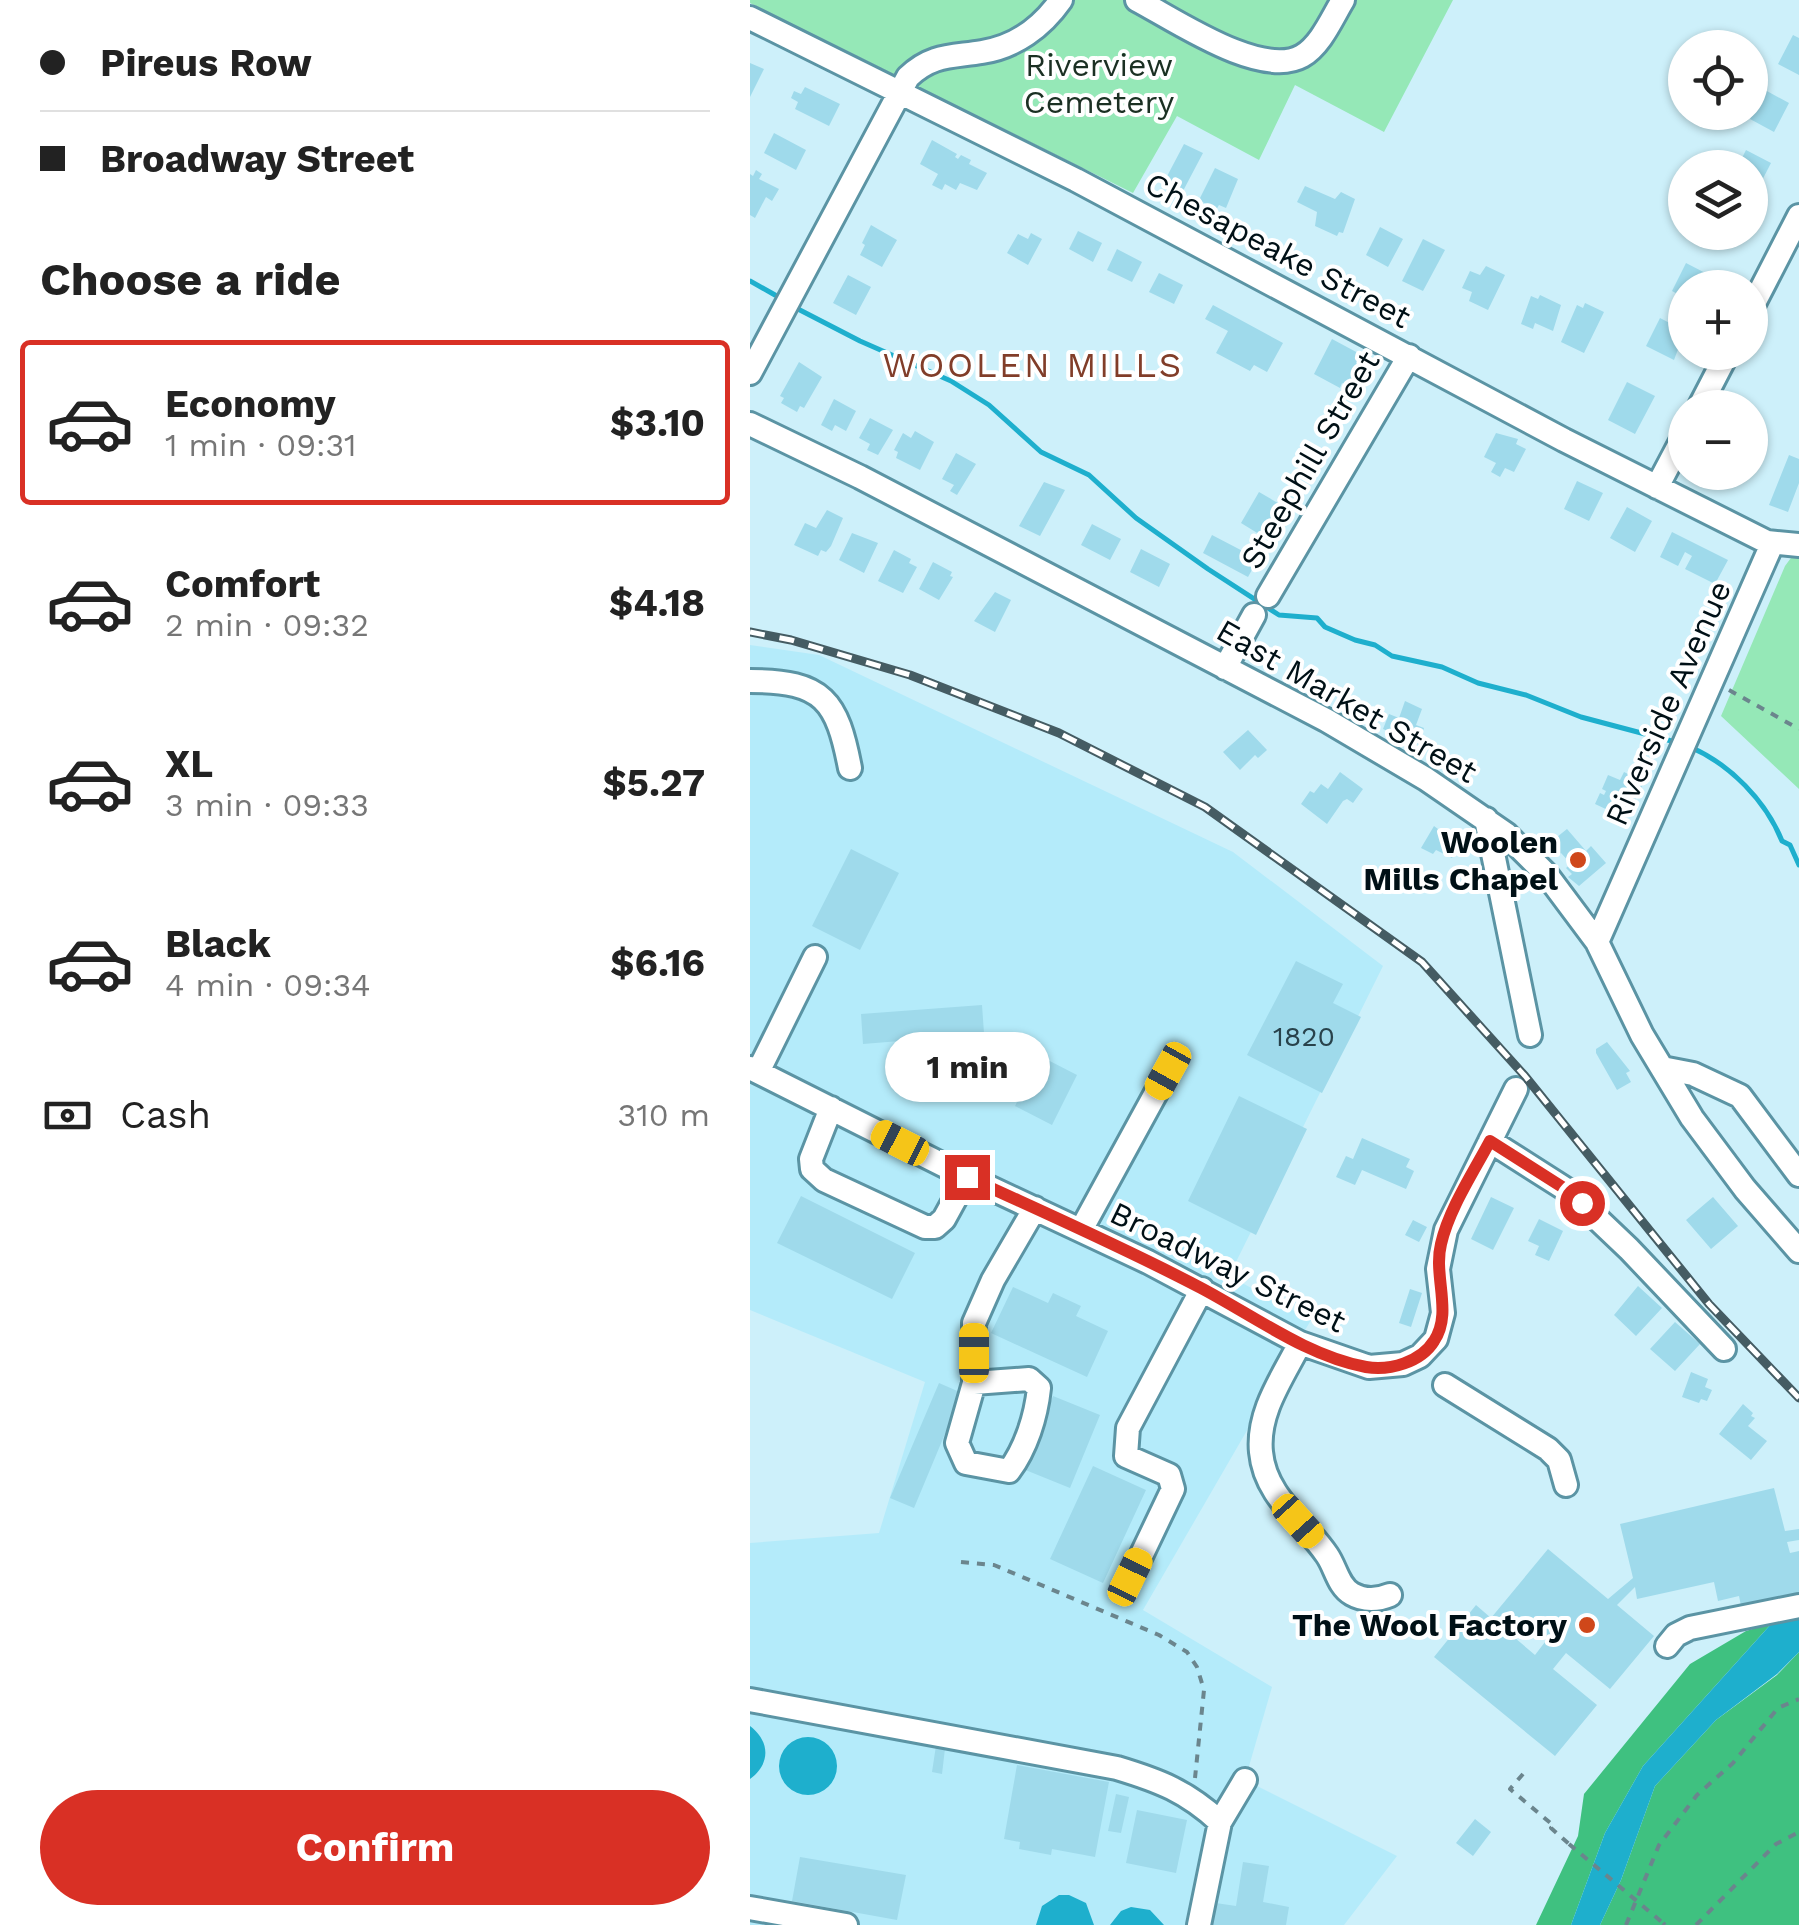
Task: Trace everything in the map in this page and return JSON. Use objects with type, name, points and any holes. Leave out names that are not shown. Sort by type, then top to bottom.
[{"type":"street","points":[[750,373],[900,92],[920,65],[935,58],[982,52],[1025,36],[1044,22],[1061,0]]},
{"type":"street","points":[[1137,0],[1220,44],[1274,64],[1304,55],[1315,45],[1344,0]]},
{"type":"street","name":"Chesapeake Street","points":[[750,18],[1076,180],[1772,544]]},
{"type":"street","points":[[1768,275],[1799,216]]},
{"type":"street","name":"Steephill Street","points":[[1225,668],[1409,356]]},
{"type":"street","name":"East Market Street","points":[[750,424],[1369,744],[1486,819],[1523,848],[1597,942],[1642,1034],[1692,1118],[1799,1251]]},
{"type":"street","points":[[1657,487],[1668,466]]},
{"type":"street","points":[[1772,544],[1799,546]]},
{"type":"street","name":"Riverside Avenue","points":[[1597,942],[1772,544]]},
{"type":"street","points":[[750,681],[789,684],[818,694],[835,710],[850,768]]},
{"type":"street","points":[[1486,819],[1530,1035]]},
{"type":"street","points":[[754,1070],[815,958]]},
{"type":"street","points":[[1662,1068],[1693,1074],[1740,1096],[1799,1175]]},
{"type":"street","name":"Broadway Street","points":[[754,1070],[1202,1289],[1300,1343],[1369,1367],[1403,1364],[1436,1339],[1443,1313],[1440,1247],[1516,1089]]},
{"type":"street","points":[[1081,1230],[1168,1071]]},
{"type":"street","points":[[831,1108],[811,1159],[812,1169],[824,1180],[935,1227],[944,1219],[967,1177]]},
{"type":"street","points":[[1490,1141],[1567,1190],[1724,1349]]},
{"type":"street","points":[[974,1383],[1029,1379],[1039,1388],[1037,1407],[1010,1471],[966,1463],[957,1443],[974,1383],[974,1323],[1035,1208]]},
{"type":"street","points":[[1130,1577],[1172,1490],[1169,1475],[1126,1456],[1128,1428],[1202,1289]]},
{"type":"street","points":[[1300,1343],[1264,1420],[1264,1469],[1284,1505],[1326,1552],[1342,1584],[1364,1599],[1390,1596]]},
{"type":"street","points":[[1444,1385],[1548,1449],[1559,1460],[1566,1485]]},
{"type":"street","points":[[1668,1646],[1676,1635],[1690,1628],[1799,1606]]},
{"type":"street","points":[[750,1700],[1117,1768],[1159,1780],[1193,1797],[1220,1822]]},
{"type":"street","points":[[1199,1925],[1220,1822],[1245,1780]]},
{"type":"street","points":[[750,1908],[846,1925]]},
{"type":"path","points":[[1723,686],[1799,728]]},
{"type":"path","points":[[962,1562],[994,1565],[1159,1635],[1187,1652],[1198,1667],[1204,1690],[1193,1797]]},
{"type":"path","points":[[1626,1925],[1659,1845],[1668,1833],[1778,1708],[1799,1699]]},
{"type":"path","points":[[1523,1774],[1510,1789],[1664,1924]]},
{"type":"path","points":[[1696,1925],[1776,1844],[1799,1832]]},
{"type":"shaded area","points":[[750,645],[819,655],[1233,852],[1383,966],[1229,1276],[1311,1320],[1143,1610],[1272,1687],[1245,1780],[1397,1856],[1344,1925],[750,1925],[750,1543],[879,1533],[925,1382],[750,1310]]},
{"type":"green space","name":"Riverview Cemetery","points":[[750,0],[1453,0],[1384,132],[1295,85],[1259,160],[1177,116],[1133,193]]},
{"type":"green space","points":[[1799,547],[1799,789],[1721,716],[1785,566]]},
{"type":"green space","points":[[1772,1623],[1643,1766],[1605,1833],[1571,1925],[1536,1925],[1578,1836],[1584,1794],[1690,1664],[1746,1631]]},
{"type":"green space","points":[[1799,1652],[1799,1925],[1600,1925],[1655,1786],[1716,1720],[1777,1675]]},
{"type":"water","points":[[1799,1616],[1799,1652],[1777,1674],[1716,1720],[1655,1786],[1600,1925],[1571,1925],[1605,1833],[1643,1766],[1772,1623]]},
{"type":"water","points":[[750,1726],[761,1738],[765,1760],[750,1779]]},
{"type":"water","points":[[808,1737],[829,1745],[837,1766],[829,1787],[808,1795],[787,1787],[779,1766],[787,1745]]},
{"type":"water","points":[[1059,1895],[1086,1903],[1094,1925],[1036,1925],[1042,1906]]},
{"type":"water","points":[[1131,1907],[1150,1910],[1164,1925],[1110,1925],[1121,1911]]},
{"type":"building","points":[[1793,35],[1799,38],[1799,75],[1778,64]]},
{"type":"building","points":[[750,63],[764,69],[750,97]]},
{"type":"building","points":[[805,87],[840,104],[829,126],[795,109],[798,102],[791,98],[794,91],[801,94]]},
{"type":"building","points":[[1768,92],[1789,103],[1774,132],[1768,129]]},
{"type":"building","points":[[774,133],[806,150],[796,170],[764,153]]},
{"type":"building","points":[[932,140],[987,173],[977,190],[960,183],[956,190],[945,184],[942,190],[932,185],[938,174],[920,164]]},
{"type":"building","points":[[1184,144],[1203,153],[1183,191],[1164,182]]},
{"type":"building","points":[[1215,168],[1238,179],[1226,208],[1219,205],[1216,210],[1199,200]]},
{"type":"building","points":[[756,170],[762,174],[759,179],[779,189],[772,201],[766,197],[755,218],[750,215],[750,174],[753,176]]},
{"type":"building","points":[[1305,186],[1335,199],[1341,192],[1355,199],[1343,233],[1337,236],[1315,226],[1317,212],[1297,202]]},
{"type":"building","points":[[871,225],[897,240],[882,267],[860,255]]},
{"type":"building","points":[[1380,227],[1403,239],[1388,267],[1366,255]]},
{"type":"building","points":[[1078,231],[1102,243],[1093,262],[1069,249]]},
{"type":"building","points":[[1031,233],[1042,239],[1028,265],[1007,253],[1018,234],[1028,239]]},
{"type":"building","points":[[1423,239],[1445,250],[1423,291],[1402,281]]},
{"type":"building","points":[[1117,249],[1142,262],[1132,282],[1107,270]]},
{"type":"building","points":[[1486,266],[1505,275],[1488,310],[1469,301],[1472,292],[1462,288],[1470,271],[1480,275]]},
{"type":"building","points":[[1159,273],[1183,285],[1174,304],[1149,292]]},
{"type":"building","points":[[848,275],[871,287],[856,315],[833,303]]},
{"type":"building","points":[[1540,295],[1561,305],[1553,331],[1535,323],[1533,329],[1521,324],[1531,296],[1538,299]]},
{"type":"building","points":[[1585,303],[1604,312],[1584,353],[1561,342],[1577,305],[1583,308]]},
{"type":"building","points":[[1213,305],[1283,343],[1267,372],[1254,365],[1250,371],[1216,353],[1228,331],[1205,319]]},
{"type":"building","points":[[1660,318],[1668,322],[1668,357],[1646,346]]},
{"type":"building","points":[[1332,339],[1360,354],[1358,358],[1365,362],[1351,388],[1342,383],[1340,388],[1314,374]]},
{"type":"building","points":[[799,362],[822,377],[804,408],[800,406],[797,412],[781,403],[784,398],[780,396]]},
{"type":"building","points":[[1627,382],[1655,396],[1635,434],[1608,420]]},
{"type":"building","points":[[834,399],[856,411],[846,431],[835,425],[832,431],[821,425]]},
{"type":"building","points":[[870,418],[893,430],[878,455],[867,450],[870,444],[859,438]]},
{"type":"building","points":[[915,431],[934,442],[920,470],[896,458],[898,452],[894,450],[903,433],[911,438]]},
{"type":"building","points":[[1496,433],[1518,439],[1516,444],[1526,449],[1514,472],[1505,468],[1500,477],[1491,472],[1496,463],[1484,457]]},
{"type":"building","points":[[956,453],[976,464],[957,495],[950,491],[954,485],[942,479]]},
{"type":"building","points":[[1789,455],[1799,459],[1799,483],[1788,512],[1769,505]]},
{"type":"building","points":[[1577,481],[1603,493],[1589,521],[1564,509]]},
{"type":"building","points":[[1044,482],[1065,490],[1040,536],[1019,526]]},
{"type":"building","points":[[1259,492],[1290,510],[1279,530],[1274,527],[1267,539],[1241,523]]},
{"type":"building","points":[[1627,507],[1652,521],[1635,552],[1610,538]]},
{"type":"building","points":[[827,510],[843,518],[826,552],[821,550],[818,556],[794,545],[805,523],[816,528]]},
{"type":"building","points":[[1092,524],[1121,539],[1110,560],[1081,545]]},
{"type":"building","points":[[1672,532],[1728,560],[1715,584],[1685,569],[1692,556],[1685,552],[1678,566],[1660,557]]},
{"type":"building","points":[[852,533],[878,543],[864,573],[839,560]]},
{"type":"building","points":[[1212,535],[1258,559],[1248,577],[1203,553]]},
{"type":"building","points":[[1141,549],[1170,564],[1159,587],[1130,572]]},
{"type":"building","points":[[894,550],[917,567],[903,593],[878,581]]},
{"type":"building","points":[[933,562],[952,572],[953,577],[939,600],[919,589]]},
{"type":"building","points":[[995,592],[1011,600],[995,632],[974,621]]},
{"type":"building","points":[[1405,701],[1422,709],[1416,725],[1424,728],[1418,744],[1383,729],[1389,714],[1399,718]]},
{"type":"building","points":[[1248,730],[1267,750],[1258,758],[1255,755],[1240,770],[1223,752]]},
{"type":"building","points":[[1340,772],[1363,789],[1353,803],[1343,801],[1327,824],[1301,804],[1321,784],[1328,789]]},
{"type":"building","points":[[1624,772],[1644,782],[1634,803],[1617,797],[1610,811],[1595,804],[1600,793],[1604,795],[1606,791],[1602,789],[1608,775],[1620,780]]},
{"type":"building","points":[[1434,826],[1459,845],[1452,858],[1421,848]]},
{"type":"building","name":"Woolen Mills Chapel","points":[[1567,829],[1586,851],[1591,846],[1606,863],[1579,886],[1568,877],[1572,874],[1566,868],[1571,864],[1547,845]]},
{"type":"building","points":[[851,849],[899,873],[860,950],[812,926]]},
{"type":"building","points":[[1296,961],[1343,984],[1333,1003],[1361,1017],[1322,1093],[1247,1055]]},
{"type":"building","points":[[982,1005],[984,1033],[949,1032],[949,1037],[863,1044],[861,1014]]},
{"type":"building","points":[[1607,1042],[1630,1071],[1626,1073],[1631,1082],[1617,1090],[1596,1053]]},
{"type":"building","points":[[1040,1056],[1077,1075],[1052,1125],[1015,1106]]},
{"type":"building","points":[[923,1067],[949,1075],[943,1092],[918,1084]]},
{"type":"building","points":[[1239,1096],[1307,1129],[1256,1235],[1188,1201]]},
{"type":"building","points":[[1362,1138],[1410,1159],[1406,1167],[1414,1171],[1406,1189],[1362,1170],[1355,1185],[1336,1177],[1346,1156],[1353,1159]]},
{"type":"building","points":[[801,1196],[915,1253],[892,1299],[777,1243]]},
{"type":"building","points":[[1491,1197],[1514,1208],[1493,1250],[1471,1239]]},
{"type":"building","points":[[1713,1197],[1738,1226],[1711,1249],[1686,1220]]},
{"type":"building","points":[[1539,1219],[1563,1231],[1549,1261],[1535,1255],[1539,1246],[1528,1241]]},
{"type":"building","points":[[1413,1220],[1427,1227],[1419,1242],[1405,1235]]},
{"type":"building","points":[[1638,1286],[1662,1308],[1636,1336],[1614,1315]]},
{"type":"building","points":[[1013,1287],[1048,1303],[1053,1293],[1081,1306],[1076,1316],[1108,1331],[1087,1377],[991,1333]]},
{"type":"building","points":[[1410,1289],[1422,1293],[1411,1327],[1399,1323]]},
{"type":"building","points":[[1675,1322],[1700,1344],[1675,1371],[1650,1349]]},
{"type":"building","points":[[1691,1372],[1708,1379],[1705,1387],[1712,1390],[1707,1401],[1701,1399],[1699,1403],[1682,1397]]},
{"type":"building","points":[[939,1383],[962,1393],[914,1508],[890,1498]]},
{"type":"building","points":[[1053,1396],[1100,1415],[1070,1488],[1023,1469]]},
{"type":"building","points":[[1743,1404],[1755,1418],[1748,1426],[1767,1441],[1751,1460],[1719,1434]]},
{"type":"building","points":[[1093,1466],[1146,1490],[1103,1583],[1050,1559]]},
{"type":"building","name":"The Wool Factory","points":[[1774,1488],[1785,1531],[1799,1529],[1799,1540],[1787,1542],[1790,1553],[1799,1551],[1799,1599],[1742,1611],[1739,1596],[1718,1601],[1714,1582],[1637,1599],[1635,1587],[1617,1605],[1654,1636],[1610,1689],[1566,1653],[1553,1669],[1597,1705],[1555,1756],[1434,1657],[1476,1605],[1491,1618],[1548,1549],[1608,1599],[1633,1578],[1620,1524]],"holes":[[[1521,1616],[1548,1638],[1535,1655],[1508,1632]]]},
{"type":"building","points":[[937,1739],[946,1740],[942,1774],[932,1772]]},
{"type":"building","points":[[1017,1765],[1109,1782],[1095,1857],[1052,1849],[1051,1855],[1019,1849],[1020,1842],[1004,1839]]},
{"type":"building","points":[[1116,1794],[1129,1797],[1121,1833],[1108,1831]]},
{"type":"building","points":[[1137,1810],[1187,1820],[1176,1873],[1126,1863]]},
{"type":"building","points":[[1475,1819],[1491,1832],[1473,1856],[1456,1843]]},
{"type":"building","points":[[800,1857],[906,1875],[897,1920],[792,1901]]},
{"type":"building","points":[[1243,1862],[1269,1866],[1263,1902],[1289,1907],[1286,1925],[1205,1925],[1209,1902],[1236,1906]]},
{"type":"waterway","points":[[750,281],[775,295]]},
{"type":"waterway","points":[[796,308],[951,381],[989,405],[1041,452],[1089,475],[1136,518],[1279,615],[1317,618],[1325,627],[1375,645],[1392,656],[1442,667],[1581,717],[1679,743]]},
{"type":"waterway","points":[[1690,747],[1719,763],[1745,785],[1782,841],[1790,845],[1799,865]]},
{"type":"railway","points":[[750,632],[910,675],[1059,733],[1205,807],[1422,962],[1525,1076],[1709,1304],[1799,1398]]},
{"type":"place","name":"Woolen Mills Chapel","points":[[1578,860]]},
{"type":"place","name":"The Wool Factory","points":[[1587,1625]]},
{"type":"district","name":"WOOLEN MILLS","points":[[1033,365]]},
{"type":"route","points":[[967,1177],[1148,1262],[1300,1343],[1369,1367],[1403,1364],[1420,1356],[1436,1339],[1443,1313],[1440,1247],[1490,1141],[1582,1203]]}]
